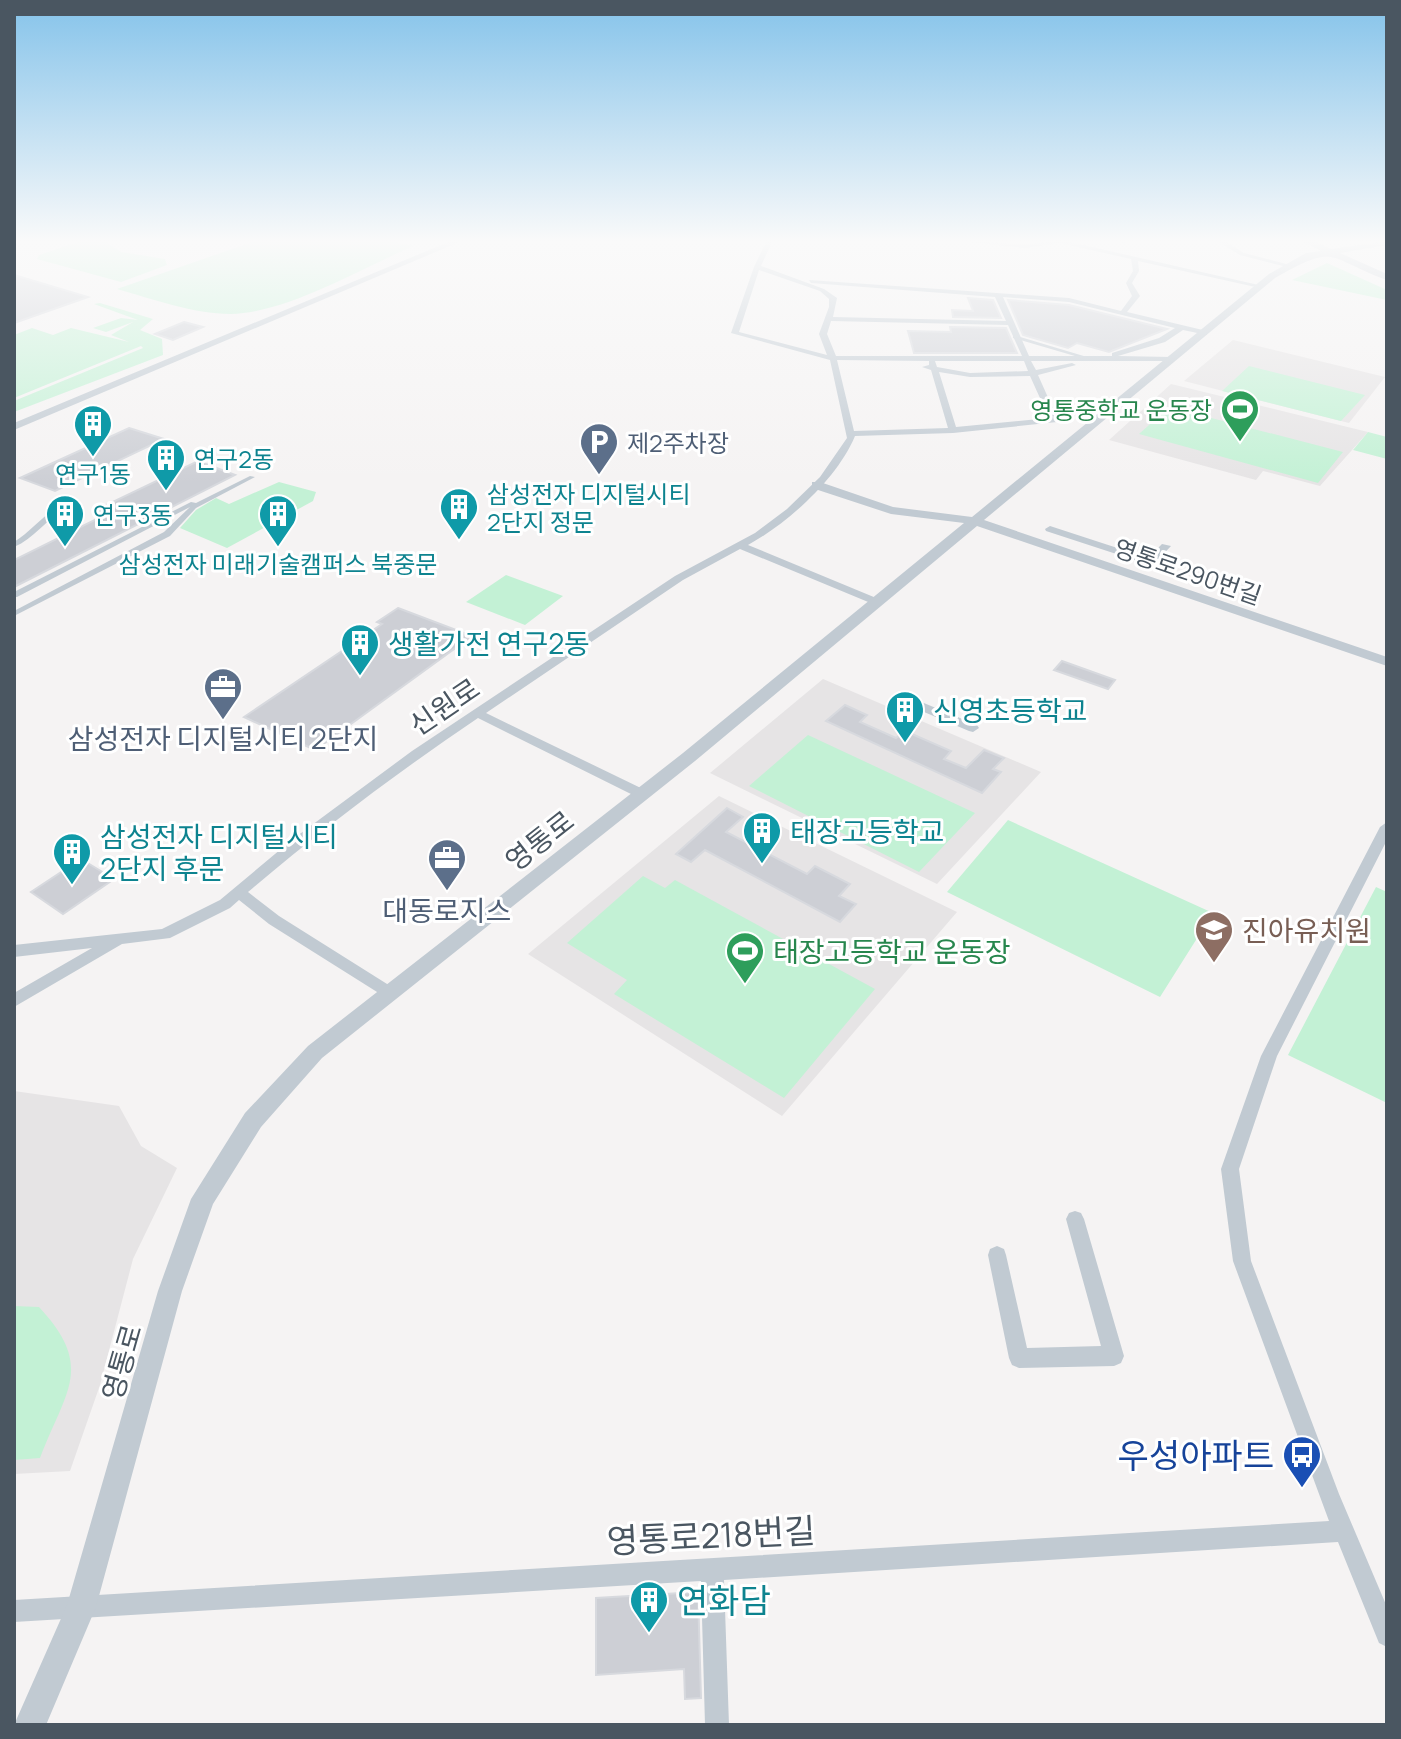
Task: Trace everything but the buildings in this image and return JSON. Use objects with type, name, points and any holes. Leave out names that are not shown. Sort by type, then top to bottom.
[{"type":"street","points":[[14,427],[266,321]]},
{"type":"street","points":[[739,321],[735,333],[833,361],[932,363],[1025,359],[1169,359]]},
{"type":"street","points":[[827,321],[823,334],[851,434],[953,430],[1054,420],[1009,323],[925,321]]},
{"type":"street","points":[[1155,321],[1204,333]]},
{"type":"street","name":"영통로","points":[[30,1725],[81,1607],[170,1291],[203,1199],[253,1120],[315,1052],[642,794],[877,602],[937,538],[974,521],[1218,321]]},
{"type":"street","points":[[932,363],[970,375],[1034,373],[1097,360],[1162,340],[1181,328]]},
{"type":"street","points":[[1015,337],[1097,360]]},
{"type":"street","points":[[1134,360],[1144,367],[1150,377]]},
{"type":"street","points":[[932,363],[953,430]]},
{"type":"street","name":"신원로","points":[[14,951],[165,934],[225,904],[298,842],[416,754],[679,578],[759,535],[790,511],[816,485],[848,445],[851,434]]},
{"type":"street","points":[[14,595],[250,476],[194,507],[167,534],[14,614]]},
{"type":"street","points":[[816,485],[915,516],[937,538]]},
{"type":"street","points":[[14,545],[65,505]]},
{"type":"street","name":"영통로290번길","points":[[915,516],[974,521],[1387,662]]},
{"type":"street","points":[[1050,529],[1150,562],[1166,546]]},
{"type":"street","points":[[739,545],[877,602]]},
{"type":"street","points":[[902,698],[973,728]]},
{"type":"street","points":[[477,713],[642,794]]},
{"type":"street","points":[[1387,827],[1269,1056],[1230,1169],[1242,1261],[1344,1531],[1387,1635]]},
{"type":"street","points":[[239,893],[274,920],[390,993]]},
{"type":"street","points":[[14,1001],[120,939]]},
{"type":"street","points":[[997,1255],[1019,1358],[1114,1356],[1075,1219]]},
{"type":"street","name":"영통로218번길","points":[[14,1611],[1344,1531]]},
{"type":"street","points":[[712,1569],[717,1725]]},
{"type":"shaded area","points":[[1233,340],[1385,377],[1349,423],[1184,381]]},
{"type":"shaded area","points":[[1171,384],[1368,432],[1320,486],[1263,471],[1256,480],[1109,440]]},
{"type":"shaded area","points":[[823,679],[1041,772],[937,884],[710,773]]},
{"type":"shaded area","points":[[719,796],[957,912],[782,1116],[528,954]]},
{"type":"shaded area","points":[[14,1091],[119,1106],[141,1146],[177,1168],[133,1259],[100,1385],[70,1471],[14,1474]]},
{"type":"green space","points":[[112,321],[150,321],[140,330],[162,339],[163,355],[14,412],[14,401],[143,348],[141,346],[14,398],[14,335],[32,328],[53,335],[71,328],[129,342],[111,335],[133,322],[106,332],[93,328]]},
{"type":"green space","points":[[1249,366],[1365,395],[1341,421],[1222,391]]},
{"type":"green space","name":"영통중학교 운동장","points":[[1169,407],[1343,452],[1318,483],[1139,434]]},
{"type":"green space","points":[[1368,432],[1387,437],[1387,459],[1353,450]]},
{"type":"green space","points":[[279,482],[316,492],[313,501],[227,548],[180,528],[196,510],[216,498],[229,504]]},
{"type":"green space","points":[[506,575],[563,596],[525,625],[466,602]]},
{"type":"green space","points":[[808,735],[975,813],[919,872],[749,786]]},
{"type":"green space","points":[[1008,820],[1213,913],[1160,997],[947,892]]},
{"type":"green space","name":"태장고등학교 운동장","points":[[643,876],[665,888],[675,880],[875,989],[784,1098],[614,994],[627,980],[567,943]]},
{"type":"green space","points":[[1376,887],[1387,892],[1387,1103],[1288,1055]]},
{"type":"green space","points":[[14,1306],[39,1307],[56,1328],[71,1363],[66,1396],[40,1458],[14,1460]]},
{"type":"place","name":"영통중학교 운동장","points":[[1240,443]]},
{"type":"place","name":"연구1동","points":[[93,458]]},
{"type":"place","name":"제2주차장","points":[[599,476]]},
{"type":"place","name":"연구2동","points":[[166,492]]},
{"type":"place","name":"삼성전자 디지털시티 2단지 정문","points":[[459,541]]},
{"type":"place","name":"연구3동","points":[[65,548]]},
{"type":"place","name":"삼성전자 미래기술캠퍼스 북중문","points":[[278,548]]},
{"type":"place","name":"생활가전 연구2동","points":[[360,677]]},
{"type":"place","name":"삼성전자 디지털시티 2단지","points":[[223,721]]},
{"type":"place","name":"신영초등학교","points":[[905,744]]},
{"type":"place","name":"태장고등학교","points":[[762,865]]},
{"type":"place","name":"삼성전자 디지털시티 2단지 후문","points":[[72,886]]},
{"type":"place","name":"대동로지스","points":[[447,892]]},
{"type":"place","name":"진아유치원","points":[[1214,964]]},
{"type":"place","name":"태장고등학교 운동장","points":[[745,985]]},
{"type":"place","name":"우성아파트","points":[[1302,1489]]},
{"type":"place","name":"연화담","points":[[649,1634]]}]
